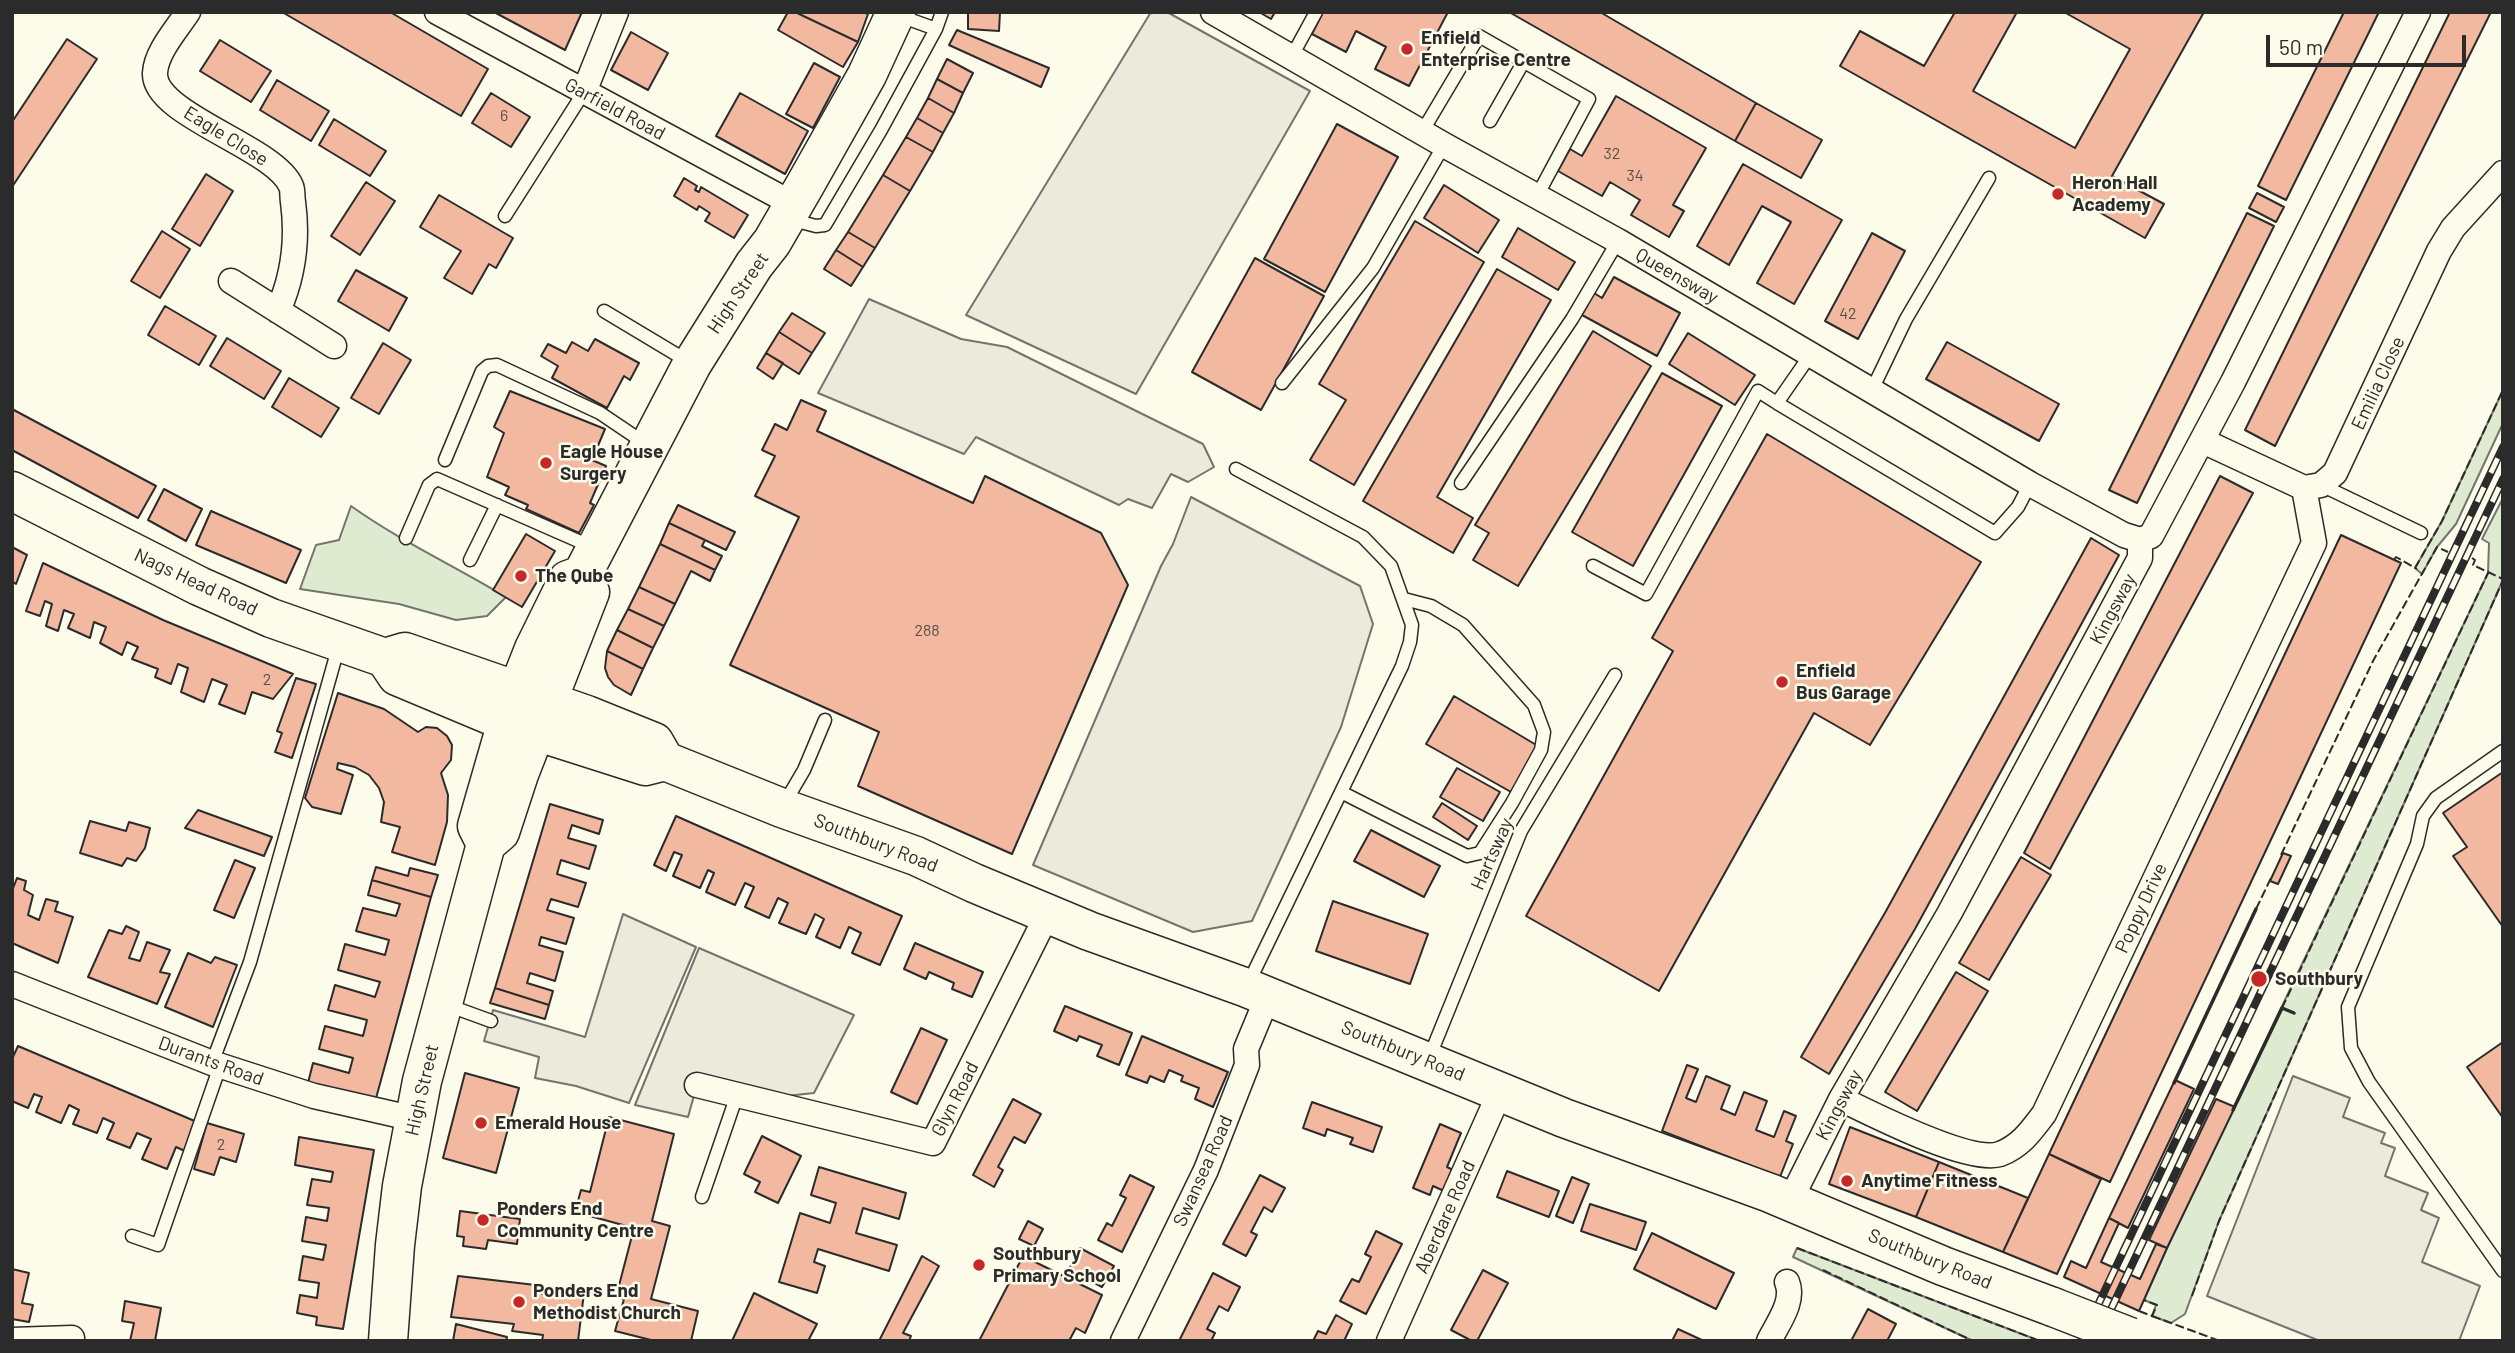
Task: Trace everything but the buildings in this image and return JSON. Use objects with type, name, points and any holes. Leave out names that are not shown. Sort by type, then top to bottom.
[{"type":"main road","name":"High Street","points":[[388,1341],[394,1245],[422,1081],[486,844],[500,832],[526,712],[590,592],[589,562],[692,364],[789,211],[867,75],[896,13]]},
{"type":"main road","name":"Nags Head Road","points":[[12,491],[199,586],[271,618],[386,658],[405,652],[526,712]]},
{"type":"main road","name":"Southbury Road","points":[[526,712],[654,742],[665,761],[782,808],[916,856],[974,883],[1124,944],[1257,992],[1428,1060],[1500,1092],[1790,1201],[1943,1266],[2135,1339]]},
{"type":"street","name":"Eagle Close","points":[[188,12],[162,53],[155,74],[160,92],[186,112],[278,169],[291,186],[296,221],[293,261],[288,288],[278,311]]},
{"type":"street","name":"Garfield Road","points":[[437,12],[584,92],[789,211]]},
{"type":"street","points":[[584,92],[616,12]]},
{"type":"street","name":"Queensway","points":[[1213,12],[1618,241],[2030,484],[2124,535],[2140,540]]},
{"type":"street","name":"Kingsway","points":[[1790,1201],[1841,1099],[1949,914],[2140,558],[2140,540],[2151,536],[2203,440],[2418,12]]},
{"type":"street","name":"Emilia Close","points":[[2313,486],[2335,473],[2439,251],[2453,228],[2503,173]]},
{"type":"street","points":[[231,281],[334,346]]},
{"type":"street","points":[[2203,440],[2313,486]]},
{"type":"street","name":"Poppy Drive","points":[[1841,1099],[1963,1152],[1998,1155],[2024,1142],[2044,1114],[2314,543],[2313,486]]},
{"type":"street","name":"Glyn Road","points":[[697,1085],[933,1143],[1048,913]]},
{"type":"street","name":"Durants Road","points":[[12,984],[216,1065],[314,1096],[415,1119]]},
{"type":"street","name":"Swansea Road","points":[[1123,1341],[1206,1170],[1247,1065],[1245,1049],[1257,992]]},
{"type":"street","name":"Aberdare Road","points":[[1389,1341],[1500,1092]]},
{"type":"street","points":[[1769,1341],[1787,1306],[1791,1291],[1787,1282]]},
{"type":"street","points":[[12,1340],[72,1338]]},
{"type":"lane","points":[[789,211],[816,226],[825,225],[881,130],[936,29],[942,12]]},
{"type":"lane","points":[[1292,56],[1316,12]]},
{"type":"lane","points":[[896,13],[936,29]]},
{"type":"lane","points":[[1422,132],[1479,36],[1524,61],[1589,99],[1537,196]]},
{"type":"lane","points":[[1490,121],[1524,61]]},
{"type":"lane","points":[[505,216],[584,92]]},
{"type":"lane","points":[[1282,383],[1373,268],[1444,145]]},
{"type":"lane","points":[[1871,392],[1906,319],[1989,178]]},
{"type":"lane","points":[[1461,483],[1572,319],[1618,241]]},
{"type":"lane","points":[[604,311],[692,364]]},
{"type":"lane","points":[[1777,403],[1811,354]]},
{"type":"lane","points":[[445,460],[482,371],[488,366],[497,365],[600,413],[650,446]]},
{"type":"lane","points":[[1593,566],[1646,594],[1758,391],[1995,533],[2018,507],[2030,484]]},
{"type":"lane","points":[[1236,470],[1363,537],[1391,566],[1412,625],[1402,666],[1341,792],[1257,992]]},
{"type":"lane","points":[[406,538],[429,485],[437,479],[498,505],[589,562]]},
{"type":"lane","points":[[2313,486],[2421,533]]},
{"type":"lane","points":[[470,560],[498,505]]},
{"type":"lane","points":[[1341,792],[1467,856],[1480,853],[1541,750],[1544,732],[1534,705],[1496,660],[1464,625],[1431,606],[1404,599]]},
{"type":"lane","points":[[132,1236],[158,1245],[250,962],[340,641]]},
{"type":"lane","name":"Hartsway","points":[[1428,1060],[1521,831],[1615,675]]},
{"type":"lane","points":[[782,808],[804,770],[825,720]]},
{"type":"lane","points":[[2503,751],[2436,798],[2423,816],[2417,844],[2348,1007],[2351,1048],[2369,1082],[2503,1271]]},
{"type":"lane","points":[[443,1004],[491,1021]]},
{"type":"lane","points":[[702,1197],[737,1095]]},
{"type":"green space","points":[[2503,390],[2503,423],[2456,524],[2437,547],[2422,574],[2415,568],[2442,521]]},
{"type":"green space","points":[[2503,498],[2503,580],[2219,1221],[2185,1314],[2171,1323],[2152,1316],[2156,1305],[2144,1300],[2167,1248],[2488,573],[2489,543],[2482,539]]},
{"type":"green space","points":[[351,506],[389,531],[506,597],[487,616],[456,620],[399,604],[300,589],[316,545],[339,540]]},
{"type":"green space","points":[[1797,1248],[2040,1341],[1973,1341],[1793,1257]]},
{"type":"shaded area","points":[[1151,12],[1167,12],[1310,91],[1136,394],[966,315]]},
{"type":"shaded area","points":[[869,299],[961,339],[1007,347],[1203,444],[1214,467],[1188,482],[1171,474],[1152,508],[1128,499],[1119,505],[976,437],[964,454],[818,393]]},
{"type":"shaded area","points":[[1191,497],[1360,586],[1373,624],[1341,727],[1252,921],[1193,932],[1033,865]]},
{"type":"shaded area","points":[[623,914],[696,947],[629,1103],[576,1086],[535,1078],[539,1057],[484,1041],[493,1010],[585,1037]]},
{"type":"shaded area","points":[[699,948],[854,1015],[814,1093],[786,1096],[700,1074],[688,1117],[635,1105]]},
{"type":"shaded area","points":[[2293,1076],[2350,1098],[2343,1117],[2385,1133],[2381,1143],[2395,1148],[2385,1176],[2428,1193],[2421,1210],[2439,1218],[2422,1262],[2480,1286],[2459,1341],[2320,1341],[2207,1296]]},
{"type":"railway","points":[[2081,1341],[2503,447]]},
{"type":"railway","points":[[2096,1341],[2503,479]]},
{"type":"fence","points":[[2415,568],[2442,521],[2503,390]]},
{"type":"fence","points":[[2281,855],[2373,661],[2437,547],[2448,552]]},
{"type":"fence","points":[[2394,560],[2396,557],[2417,569]]},
{"type":"fence","points":[[2472,558],[2475,560],[2473,565],[2503,579]]},
{"type":"fence","points":[[2282,1008],[2488,573]]},
{"type":"fence","points":[[2192,1296],[2219,1221],[2503,580]]},
{"type":"fence","points":[[2256,909],[2271,878]]},
{"type":"fence","points":[[1797,1248],[2040,1341]]},
{"type":"fence","points":[[1823,1270],[1973,1341]]},
{"type":"fence","points":[[2139,1311],[2152,1316],[2157,1305],[2144,1300]]},
{"type":"fence","points":[[2152,1316],[2220,1341]]},
{"type":"wall","points":[[2174,1083],[2256,909]]},
{"type":"wall","points":[[2233,1110],[2282,1008],[2294,1013]]},
{"type":"place","name":"Enfield Enterprise Centre","points":[[1407,49]]},
{"type":"place","name":"Heron Hall Academy","points":[[2058,194]]},
{"type":"place","name":"Eagle House Surgery","points":[[546,463]]},
{"type":"place","name":"The Qube","points":[[521,576]]},
{"type":"place","name":"Enfield Bus Garage","points":[[1782,682]]},
{"type":"place","name":"Southbury","points":[[2259,979]]},
{"type":"place","name":"Emerald House","points":[[481,1123]]},
{"type":"place","name":"Anytime Fitness","points":[[1847,1181]]},
{"type":"place","name":"Ponders End Community Centre","points":[[483,1220]]},
{"type":"place","name":"Southbury Primary School","points":[[979,1265]]},
{"type":"place","name":"Ponders End Methodist Church","points":[[519,1302]]}]
